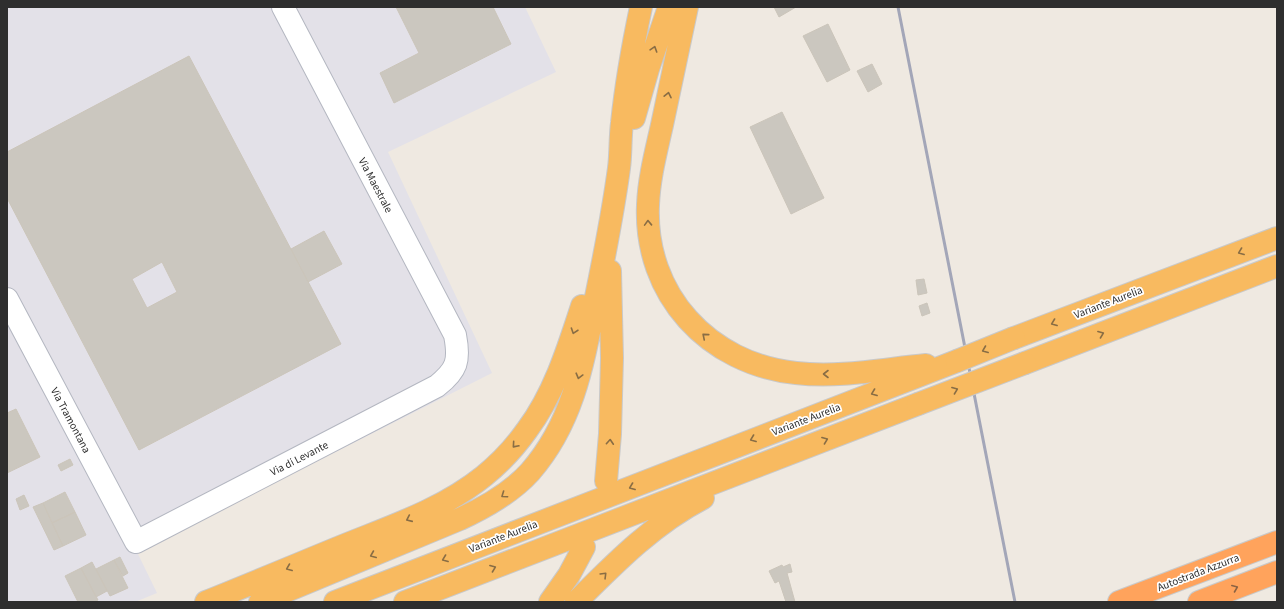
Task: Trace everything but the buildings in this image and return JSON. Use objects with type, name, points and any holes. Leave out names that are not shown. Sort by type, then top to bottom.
[{"type":"highway","points":[[260,602],[472,514],[510,491],[530,472],[548,446],[567,413],[576,390],[583,361],[610,228],[619,167],[622,124],[628,77],[641,7]]},
{"type":"highway","points":[[619,167],[628,141],[648,69],[669,7]]},
{"type":"highway","points":[[687,7],[652,169],[648,205],[648,231],[653,256],[657,268],[673,300],[696,329],[712,342],[738,358],[750,363],[797,374],[909,373]]},
{"type":"highway","points":[[606,481],[609,456],[612,358],[610,228]]},
{"type":"highway","points":[[206,602],[419,514],[466,489],[493,469],[527,430],[542,406],[557,377],[610,228]]},
{"type":"highway","name":"Variante Aurelia","points":[[335,602],[909,373],[957,361],[1277,238]]},
{"type":"highway","points":[[405,602],[1277,266]]},
{"type":"highway","points":[[576,602],[624,554],[652,530],[692,504],[788,454]]},
{"type":"highway","name":"Autostrada Azzurra","points":[[1119,602],[1277,542]]},
{"type":"highway","points":[[550,602],[569,575],[584,547]]},
{"type":"highway","points":[[1199,602],[1277,572]]},
{"type":"street","name":"Via Maestrale","points":[[283,7],[455,335],[458,350],[456,365]]},
{"type":"street","name":"Via Tramontana","points":[[7,299],[136,542]]},
{"type":"street","name":"Via di Levante","points":[[136,542],[437,386],[449,377],[456,365]]},
{"type":"shaded area","points":[[7,7],[525,7],[556,72],[388,152],[492,373],[137,552],[157,593],[135,602],[7,602]]},
{"type":"railway","points":[[898,7],[1015,602]]}]
